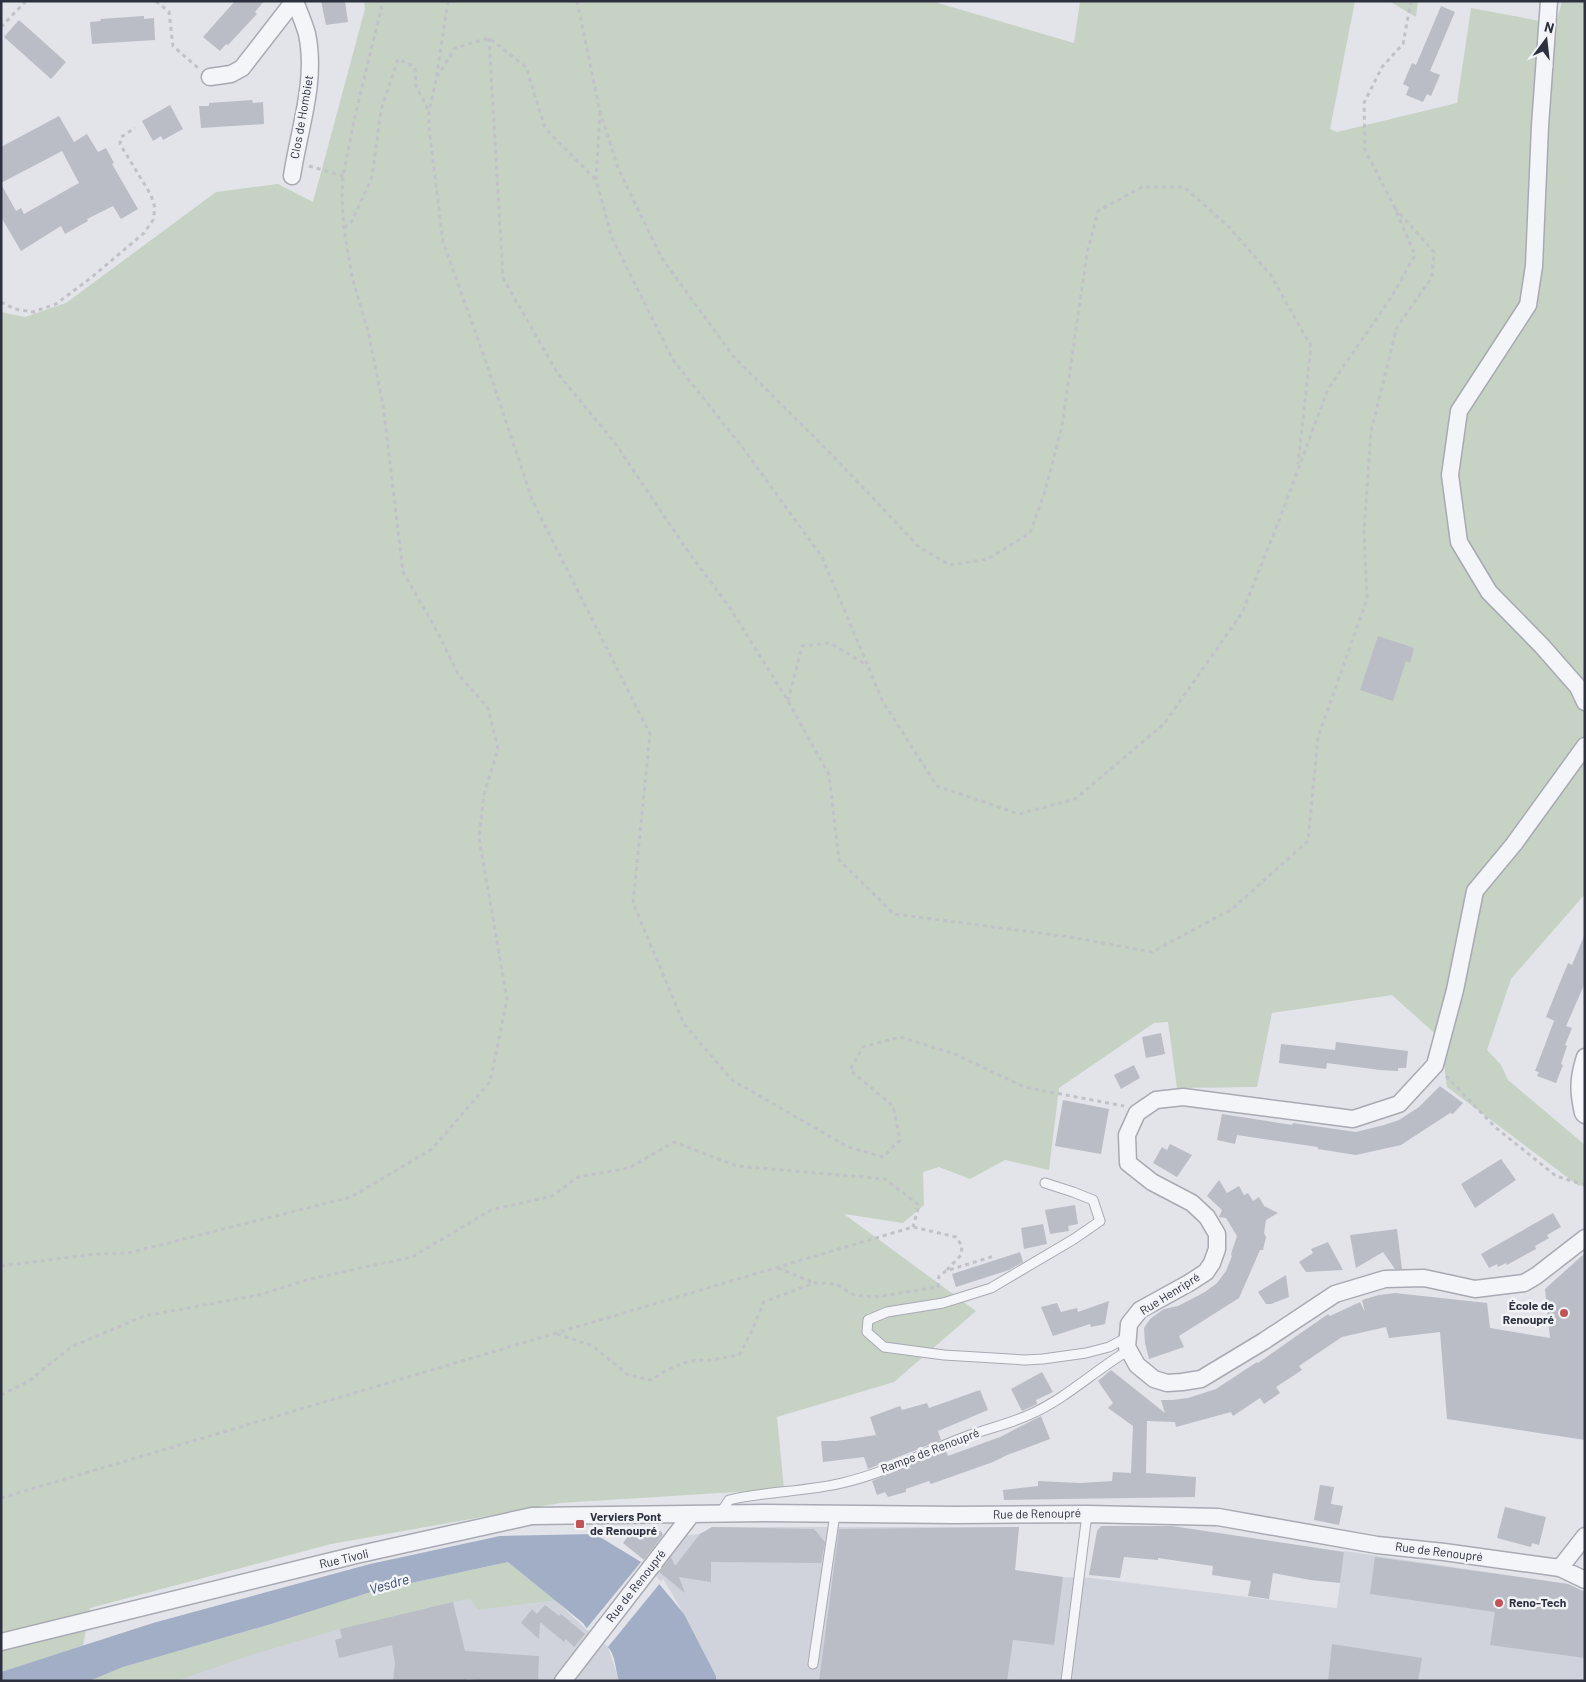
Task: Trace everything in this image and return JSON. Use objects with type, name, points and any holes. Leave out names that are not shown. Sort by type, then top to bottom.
[{"type":"street","name":"Clos de Hombiet","points":[[210,77],[231,74],[242,68],[294,1]]},
{"type":"street","name":"Clos de Hombiet","points":[[293,169],[307,98],[310,63],[306,33],[294,1]]},
{"type":"street","points":[[1549,1],[1540,126],[1534,266],[1528,306],[1459,411],[1450,474],[1459,542],[1469,559],[1489,592],[1578,686],[1585,702]]},
{"type":"street","points":[[1142,1110],[1156,1100],[1183,1097],[1353,1119],[1399,1104],[1435,1065],[1455,990],[1475,891],[1514,844],[1585,746]]},
{"type":"street","points":[[1585,1057],[1579,1075],[1579,1094],[1585,1115]]},
{"type":"street","name":"Rue Henripré","points":[[1128,1344],[1129,1324],[1140,1310],[1190,1283],[1206,1272],[1212,1263],[1217,1249],[1217,1234],[1207,1217],[1192,1204],[1152,1182],[1128,1163],[1127,1135],[1137,1113],[1142,1110]]},
{"type":"street","points":[[1128,1344],[1137,1365],[1154,1379],[1167,1383],[1201,1379],[1264,1341],[1335,1294],[1385,1279],[1424,1278],[1475,1289],[1524,1283],[1585,1238]]},
{"type":"street","name":"Rue de Renoupré","points":[[563,1681],[691,1515],[1087,1514],[1218,1517],[1369,1544],[1560,1568],[1585,1580]]},
{"type":"street","name":"Rue Tivoli","points":[[1,1642],[356,1556],[532,1516],[691,1515]]},
{"type":"street","points":[[1560,1568],[1585,1536]]},
{"type":"lane","points":[[1045,1183],[1093,1200],[1100,1221],[1074,1239],[991,1288],[943,1302],[887,1312],[868,1320],[867,1332],[884,1347],[944,1355],[1025,1360],[1086,1353],[1128,1344]]},
{"type":"lane","name":"Rampe de Renoupré","points":[[720,1514],[729,1500],[745,1496],[789,1492],[842,1483],[899,1464],[970,1435],[1030,1415],[1076,1388],[1116,1357],[1128,1344]]},
{"type":"lane","points":[[813,1664],[835,1514]]},
{"type":"lane","points":[[1066,1681],[1087,1514]]},
{"type":"path","points":[[1,27],[26,1]]},
{"type":"path","points":[[156,1],[169,12],[173,46],[210,77]]},
{"type":"path","points":[[1,1266],[96,1254],[128,1253],[351,1197],[432,1149],[490,1082],[506,999],[479,838],[484,794],[498,749],[488,708],[458,674],[437,630],[403,572],[383,405],[368,331],[352,278],[344,228],[342,200],[344,176],[355,116],[383,1]]},
{"type":"path","points":[[448,1],[436,80],[429,111],[429,128],[443,242],[533,502],[650,734],[633,903],[684,1024],[732,1080],[848,1147],[883,1157],[900,1140],[893,1106],[850,1070],[863,1047],[900,1037],[955,1054],[1024,1087],[1142,1110]]},
{"type":"path","points":[[577,1],[600,112],[618,168],[661,257],[733,356],[837,460],[919,547],[950,565],[988,559],[1030,533],[1045,491],[1062,426],[1087,253],[1098,211],[1142,187],[1184,187],[1228,227],[1270,274],[1311,346],[1298,471]]},
{"type":"path","points":[[600,112],[596,180],[612,238],[673,360],[743,448],[822,557],[883,702],[937,786],[1019,814],[1075,799],[1164,724],[1242,613],[1328,389],[1392,296],[1415,255],[1395,208],[1366,150],[1364,102],[1382,66],[1403,44],[1411,1]]},
{"type":"path","points":[[436,80],[455,48],[489,38]]},
{"type":"path","points":[[489,38],[526,67],[545,128],[596,180]]},
{"type":"path","points":[[489,38],[502,278],[558,374],[615,444],[685,547],[730,608],[788,702],[829,775],[839,860],[894,914],[1070,938],[1152,952],[1232,909],[1308,841],[1318,737],[1367,599],[1364,531],[1371,431],[1397,327],[1432,276],[1434,252],[1395,208]]},
{"type":"path","points":[[344,228],[352,221],[372,177],[381,110],[398,59],[415,68],[416,86],[429,111]]},
{"type":"path","points":[[1,302],[15,309],[33,312],[56,304],[92,278],[144,233],[153,220],[154,208],[150,195],[120,144],[121,137],[135,128]]},
{"type":"path","points":[[293,169],[344,176]]},
{"type":"path","points":[[788,702],[802,646],[830,643],[868,666]]},
{"type":"path","points":[[1452,1082],[1495,1127],[1556,1176],[1585,1185]]},
{"type":"path","points":[[1,1395],[29,1381],[71,1347],[144,1316],[258,1295],[310,1279],[412,1257],[491,1210],[552,1196],[578,1177],[629,1168],[674,1142],[737,1166],[885,1179],[919,1205],[913,1227]]},
{"type":"path","points":[[1,1498],[913,1227],[956,1237],[962,1246],[961,1255],[939,1276],[938,1287],[875,1297],[854,1295],[836,1284],[814,1283],[778,1268]]},
{"type":"path","points":[[946,1271],[994,1256]]},
{"type":"path","points":[[556,1334],[593,1346],[628,1376],[651,1380],[668,1370],[689,1362],[711,1360],[739,1354],[749,1337],[764,1302],[814,1283]]},
{"type":"shaded area","points":[[712,1527],[1019,1527],[1015,1570],[1337,1608],[1344,1551],[1568,1584],[1585,1592],[1585,1681],[716,1681],[716,1676],[684,1614],[663,1579],[608,1647],[619,1681],[89,1681],[123,1667],[271,1624],[508,1562],[555,1600],[586,1629],[641,1562],[645,1561],[664,1538],[700,1534]]},
{"type":"green space","points":[[364,1],[931,1],[1074,43],[1080,1],[1355,1],[1330,129],[1337,132],[1457,103],[1471,8],[1556,24],[1562,1],[1585,1],[1585,894],[1511,979],[1487,1050],[1501,1065],[1508,1080],[1585,1145],[1585,1182],[1579,1186],[1447,1087],[1441,1039],[1392,995],[1272,1013],[1257,1087],[1177,1088],[1168,1022],[1154,1023],[1059,1088],[1049,1170],[1005,1160],[970,1179],[939,1167],[923,1172],[924,1205],[903,1223],[844,1214],[976,1311],[894,1382],[777,1417],[784,1489],[560,1503],[331,1544],[90,1608],[83,1646],[1,1672],[1,312],[25,317],[66,303],[216,192],[278,184],[313,202],[365,9]]},
{"type":"green space","points":[[1389,1],[1418,1],[1416,17]]},
{"type":"green space","points":[[508,1562],[555,1600],[478,1610],[470,1599],[340,1629],[251,1655],[176,1681],[89,1681],[123,1667],[271,1624],[374,1591]]},
{"type":"water","name":"Vesdre","points":[[595,1534],[641,1562],[684,1614],[716,1676],[716,1681],[619,1681],[614,1658],[607,1646],[591,1633],[583,1623],[508,1562],[374,1591],[271,1624],[123,1667],[89,1681],[1,1681],[1,1672],[153,1623],[370,1564],[500,1536]]},
{"type":"pier","points":[[641,1562],[661,1582],[608,1647],[586,1629]]},
{"type":"building","points":[[235,1],[264,1],[255,12],[257,14],[220,51],[203,37]]},
{"type":"building","points":[[321,1],[345,1],[348,22],[326,25]]},
{"type":"building","points":[[1441,6],[1455,12],[1430,71],[1440,75],[1431,96],[1427,94],[1423,102],[1406,95],[1409,87],[1403,84],[1412,63],[1416,65]]},
{"type":"building","points":[[144,16],[144,19],[154,18],[155,40],[92,44],[90,22],[101,21],[100,19]]},
{"type":"building","points":[[19,20],[66,62],[51,79],[4,37]]},
{"type":"building","points":[[252,100],[253,103],[263,102],[264,124],[201,128],[199,106],[209,106],[209,103]]},
{"type":"building","points":[[170,105],[183,129],[163,140],[161,136],[153,141],[142,121]]},
{"type":"building","points":[[59,116],[74,142],[87,134],[98,152],[106,148],[114,163],[112,164],[138,209],[121,219],[113,206],[87,219],[88,221],[65,234],[61,226],[21,251],[1,217],[1,184],[16,211],[21,208],[24,214],[79,183],[62,151],[1,183],[1,147]]},
{"type":"building","points":[[1378,636],[1414,648],[1410,663],[1406,661],[1393,701],[1360,690]]},
{"type":"building","points":[[1584,936],[1585,983],[1566,1026],[1572,1028],[1565,1045],[1567,1046],[1561,1064],[1563,1065],[1556,1083],[1537,1076],[1539,1072],[1535,1071],[1554,1021],[1557,1022],[1546,1017],[1568,963],[1572,965]]},
{"type":"building","points":[[1161,1033],[1165,1054],[1146,1058],[1142,1037]]},
{"type":"building","points":[[1336,1042],[1408,1051],[1406,1068],[1398,1068],[1398,1071],[1380,1070],[1327,1063],[1326,1069],[1279,1063],[1281,1044],[1335,1050]]},
{"type":"building","points":[[1134,1065],[1140,1078],[1121,1089],[1114,1075]]},
{"type":"building","points":[[1440,1086],[1463,1103],[1453,1114],[1450,1113],[1401,1145],[1356,1155],[1318,1149],[1318,1147],[1237,1135],[1235,1144],[1217,1140],[1222,1114],[1292,1125],[1293,1123],[1356,1132],[1399,1120],[1419,1107]]},
{"type":"building","points":[[1063,1100],[1109,1109],[1101,1154],[1055,1146]]},
{"type":"building","points":[[1170,1144],[1192,1155],[1177,1177],[1153,1163],[1162,1147],[1167,1150]]},
{"type":"building","points":[[1501,1159],[1516,1180],[1475,1208],[1461,1184]]},
{"type":"building","points":[[1219,1180],[1227,1193],[1239,1186],[1244,1195],[1248,1193],[1253,1201],[1259,1197],[1264,1206],[1278,1213],[1266,1220],[1264,1233],[1266,1237],[1263,1250],[1260,1250],[1239,1298],[1179,1336],[1184,1347],[1149,1359],[1144,1328],[1150,1319],[1164,1309],[1178,1306],[1205,1292],[1217,1283],[1226,1271],[1232,1256],[1237,1236],[1226,1218],[1219,1217],[1222,1210],[1207,1196]]},
{"type":"building","points":[[1075,1205],[1078,1224],[1068,1226],[1069,1231],[1050,1234],[1045,1210]]},
{"type":"building","points":[[1553,1213],[1561,1227],[1547,1235],[1549,1238],[1535,1246],[1536,1249],[1507,1265],[1506,1263],[1498,1267],[1497,1264],[1489,1268],[1481,1254]]},
{"type":"building","points":[[1043,1224],[1047,1244],[1024,1249],[1021,1228]]},
{"type":"building","points":[[1397,1229],[1402,1269],[1395,1269],[1383,1252],[1356,1268],[1350,1235]]},
{"type":"building","points":[[1328,1242],[1343,1270],[1306,1272],[1299,1262],[1313,1253],[1311,1249]]},
{"type":"building","points":[[1020,1252],[1023,1262],[1009,1270],[956,1287],[952,1274]]},
{"type":"building","points":[[1585,1253],[1585,1440],[1447,1419],[1440,1332],[1389,1338],[1386,1327],[1342,1337],[1299,1366],[1302,1370],[1276,1387],[1280,1393],[1264,1404],[1260,1398],[1233,1416],[1231,1412],[1176,1427],[1175,1422],[1147,1421],[1146,1473],[1196,1477],[1195,1497],[1004,1500],[1003,1490],[1038,1486],[1038,1481],[1081,1483],[1112,1481],[1113,1472],[1131,1473],[1133,1426],[1108,1408],[1113,1403],[1098,1381],[1111,1370],[1165,1413],[1161,1400],[1188,1398],[1216,1389],[1258,1363],[1328,1314],[1330,1316],[1360,1302],[1365,1312],[1362,1300],[1395,1293],[1487,1303],[1490,1328],[1550,1338],[1545,1289]]},
{"type":"building","points":[[1286,1275],[1289,1297],[1266,1304],[1258,1292]]},
{"type":"building","points":[[1109,1301],[1105,1324],[1091,1327],[1090,1324],[1053,1336],[1041,1307],[1057,1303],[1061,1312],[1077,1308],[1078,1312]]},
{"type":"building","points":[[1042,1372],[1053,1392],[1036,1400],[1037,1404],[1022,1411],[1011,1389]]},
{"type":"building","points":[[980,1390],[988,1410],[938,1431],[941,1440],[868,1469],[864,1457],[823,1462],[821,1441],[836,1441],[876,1435],[870,1417],[900,1406],[902,1410],[927,1403],[929,1408]]},
{"type":"building","points":[[1041,1416],[1050,1439],[931,1484],[929,1481],[906,1489],[906,1492],[888,1497],[885,1492],[877,1495],[872,1481],[946,1451],[948,1456],[1000,1437]]},
{"type":"building","points":[[1320,1485],[1334,1487],[1331,1504],[1343,1506],[1339,1525],[1314,1520]]},
{"type":"building","points":[[1505,1507],[1546,1517],[1539,1545],[1532,1543],[1531,1547],[1497,1538]]},
{"type":"building","points":[[1101,1526],[1172,1526],[1344,1552],[1340,1583],[1273,1573],[1269,1599],[1248,1596],[1251,1581],[1212,1575],[1213,1566],[1158,1558],[1158,1560],[1124,1557],[1120,1578],[1089,1575],[1097,1531]]},
{"type":"building","points":[[712,1527],[814,1529],[825,1542],[821,1563],[711,1562],[711,1582],[679,1577],[685,1593],[659,1572],[671,1557],[675,1566],[700,1534]]},
{"type":"building","points":[[1019,1527],[1015,1570],[1063,1577],[1054,1645],[1013,1640],[1007,1681],[819,1681],[839,1529]]},
{"type":"building","points":[[634,1529],[661,1531],[663,1535],[644,1560],[623,1543]]},
{"type":"building","name":"Reno-Tech","points":[[1375,1557],[1568,1584],[1585,1592],[1585,1658],[1490,1645],[1495,1612],[1370,1594]]},
{"type":"building","points":[[453,1602],[465,1651],[539,1656],[538,1681],[467,1679],[467,1681],[393,1681],[395,1663],[392,1645],[339,1658],[335,1640],[342,1638],[340,1629]]},
{"type":"building","points":[[545,1605],[559,1616],[561,1614],[585,1634],[574,1647],[566,1639],[564,1642],[540,1622],[539,1639],[521,1623],[532,1609],[537,1614]]},
{"type":"building","points":[[1332,1644],[1422,1658],[1418,1681],[1328,1681]]},
{"type":"place","name":"École de Renoupré","points":[[1564,1313]]},
{"type":"place","name":"Verviers Pont de Renoupré","points":[[580,1524]]},
{"type":"place","name":"Reno-Tech","points":[[1499,1603]]}]
